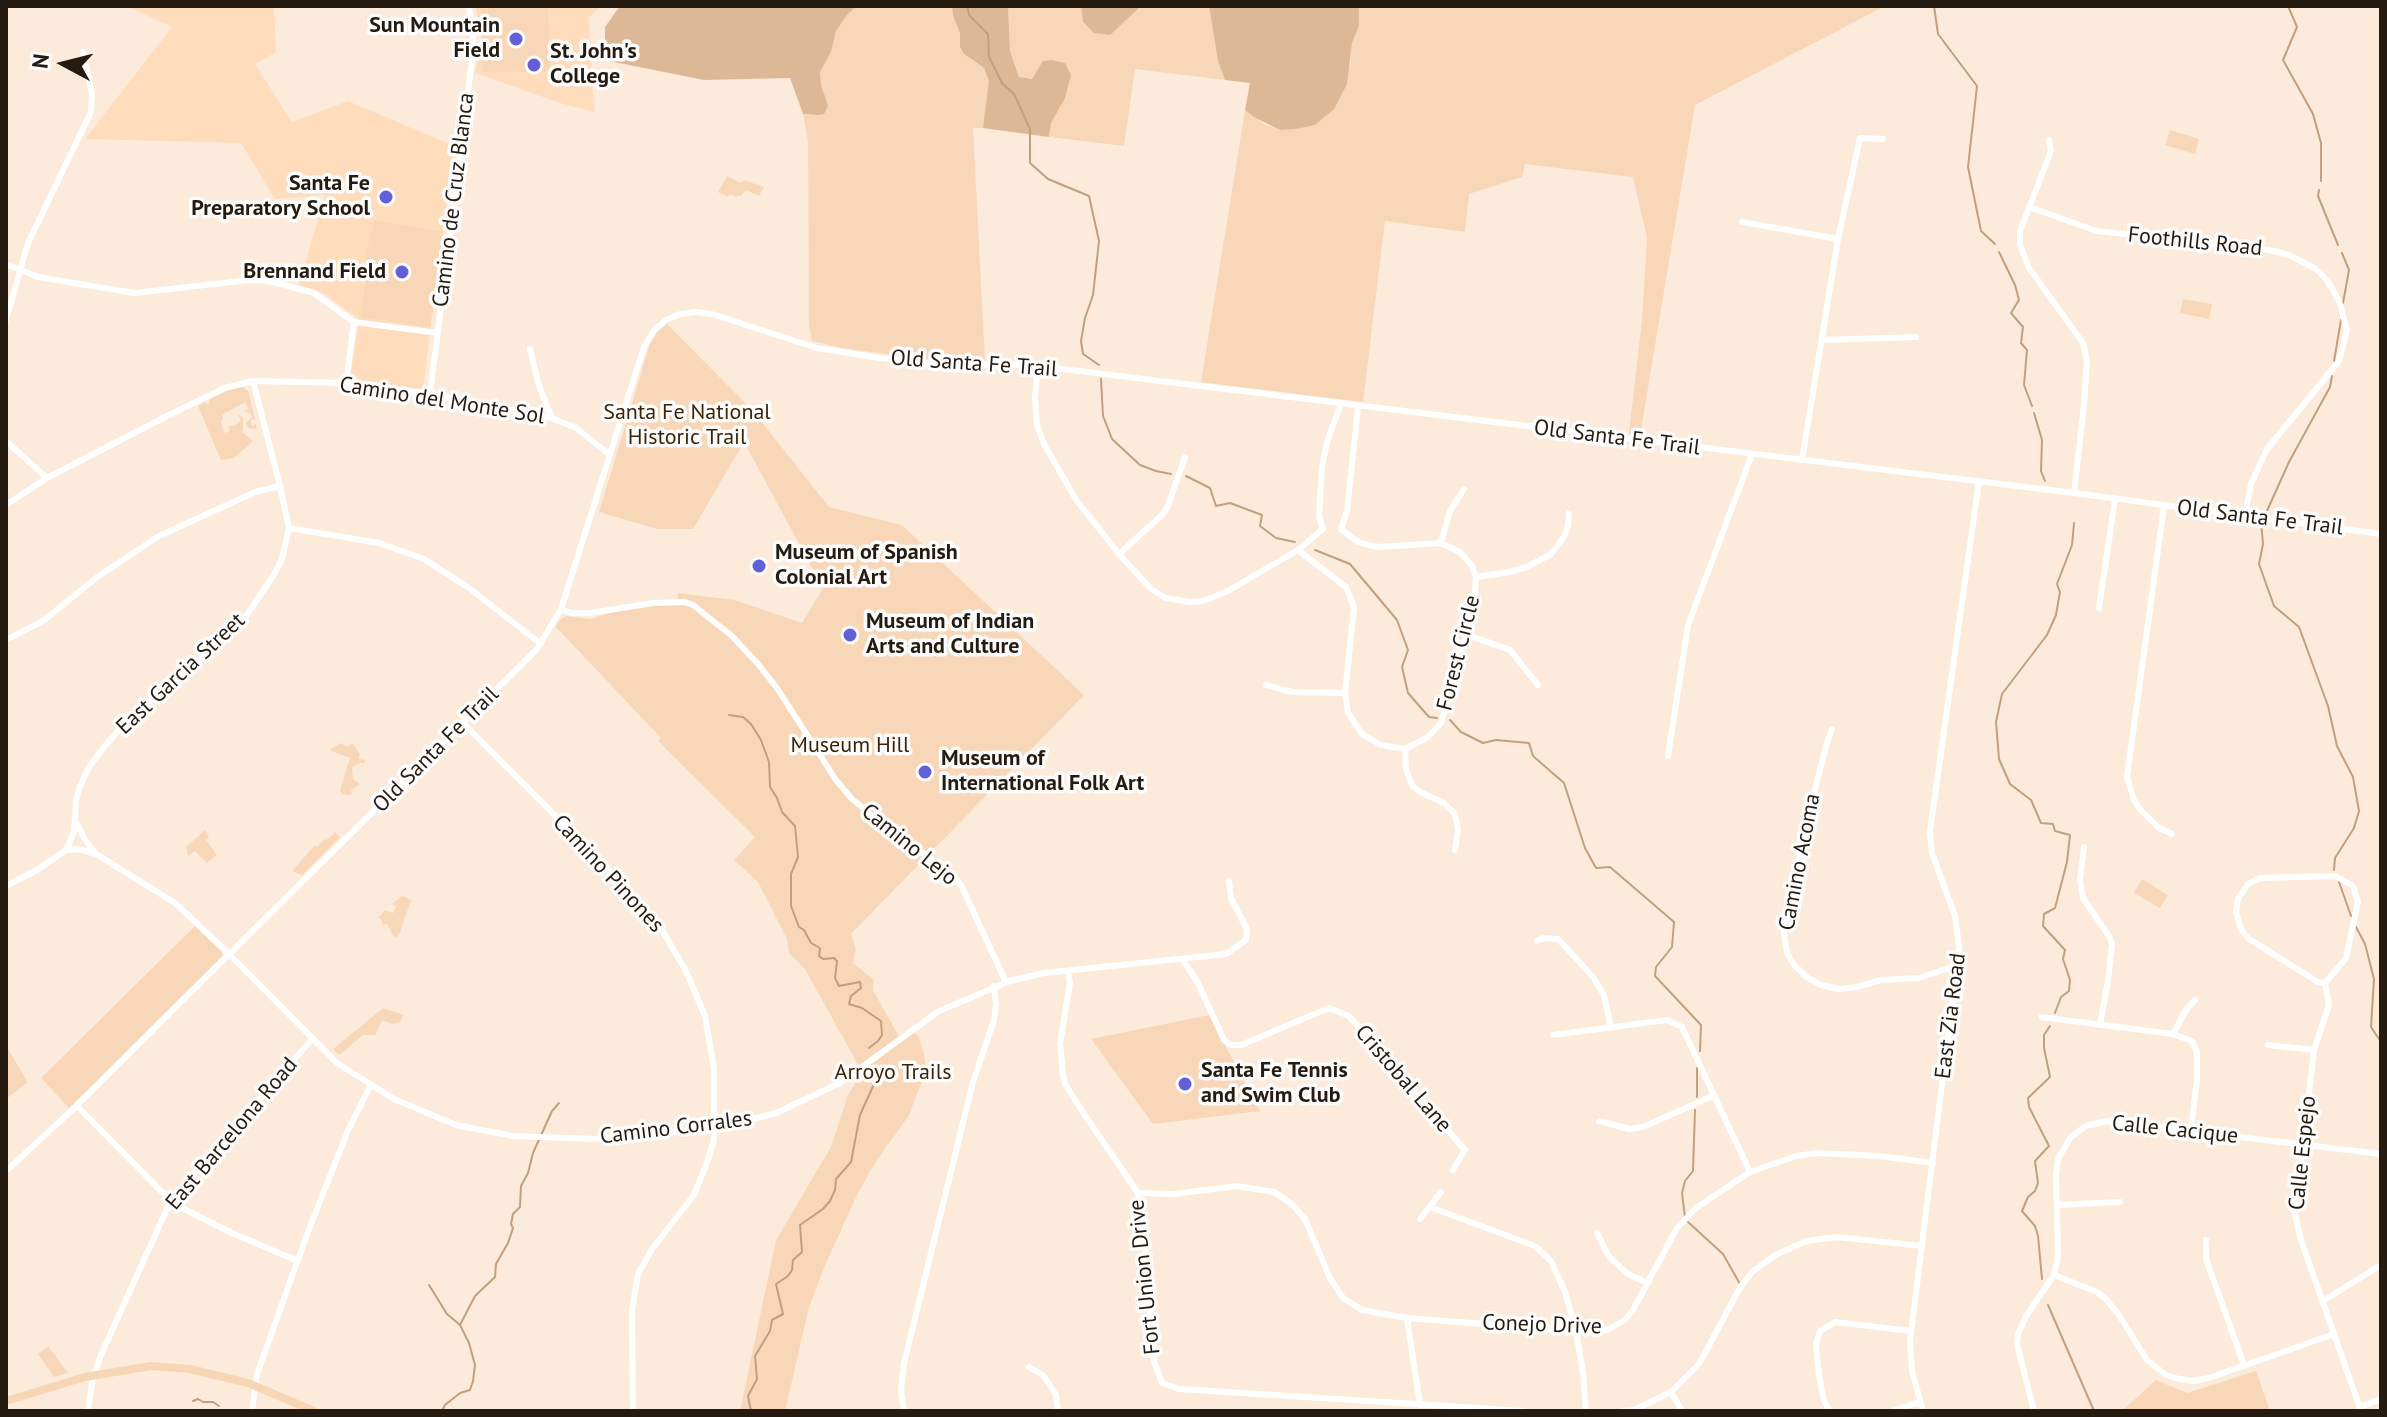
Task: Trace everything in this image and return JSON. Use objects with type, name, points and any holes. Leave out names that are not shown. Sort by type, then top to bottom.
[{"type":"main road","points":[[6,1401],[94,1376],[151,1366],[190,1369],[254,1387],[314,1411]]},
{"type":"street","name":"Camino de Cruz Blanca","points":[[430,394],[473,52],[473,24],[468,6]]},
{"type":"street","points":[[6,320],[35,226],[91,112],[92,94],[83,52]]},
{"type":"street","points":[[1802,460],[1838,239],[1860,138],[1883,139]]},
{"type":"street","points":[[2049,140],[2051,151],[2020,231],[2020,245],[2029,268],[2083,343],[2087,361],[2074,493]]},
{"type":"street","name":"Foothills Road","points":[[2029,207],[2097,231],[2270,250],[2289,255],[2316,269],[2327,280],[2339,301],[2347,330],[2339,361],[2267,449],[2251,484],[2245,515]]},
{"type":"street","points":[[1742,222],[1838,239]]},
{"type":"street","points":[[6,264],[38,277],[134,293],[250,280],[269,281],[314,293],[354,322],[438,333]]},
{"type":"street","name":"Old Santa Fe Trail","points":[[6,1171],[77,1106],[541,644],[561,609],[644,347],[655,329],[680,314],[712,314],[793,342],[852,354],[950,366],[1038,366],[1979,481],[2381,534]]},
{"type":"street","points":[[346,383],[354,322]]},
{"type":"street","points":[[1823,340],[1916,337]]},
{"type":"street","points":[[530,349],[539,386],[552,418]]},
{"type":"street","points":[[1038,366],[1035,397],[1037,425],[1044,444],[1077,501],[1151,589],[1166,598],[1203,601],[1228,591],[1298,550],[1323,529]]},
{"type":"street","name":"Camino del Monte Sol","points":[[6,505],[47,478],[225,388],[253,381],[346,383],[430,394],[552,418],[576,428],[610,455]]},
{"type":"street","name":"East Garcia Street","points":[[66,850],[76,820],[76,800],[89,767],[130,717],[209,653],[246,616],[282,559],[289,528],[253,381]]},
{"type":"street","points":[[1323,529],[1319,516],[1322,467],[1327,442],[1341,404]]},
{"type":"street","points":[[1341,529],[1347,511],[1358,407]]},
{"type":"street","points":[[6,441],[47,478]]},
{"type":"street","points":[[1668,756],[1688,625],[1752,454]]},
{"type":"street","points":[[1119,554],[1167,508],[1185,457]]},
{"type":"street","name":"East Zia Road","points":[[1923,1411],[1911,1360],[1911,1331],[1959,947],[1957,924],[1934,860],[1930,831],[1979,481]]},
{"type":"street","points":[[6,640],[43,621],[96,578],[159,536],[255,492],[280,486]]},
{"type":"street","points":[[1323,529],[1341,529],[1358,542],[1378,547],[1441,543],[1450,511],[1464,489]]},
{"type":"street","points":[[2099,608],[2115,499]]},
{"type":"street","points":[[2164,506],[2127,777],[2140,809],[2159,828],[2172,834]]},
{"type":"street","points":[[1476,577],[1527,567],[1551,554],[1564,537],[1569,513]]},
{"type":"street","points":[[289,528],[378,543],[424,559],[469,588],[541,644]]},
{"type":"street","name":"Forest Circle","points":[[1405,749],[1428,737],[1441,723],[1474,607],[1476,577],[1472,566],[1460,552],[1441,543]]},
{"type":"street","points":[[1298,550],[1346,587],[1354,607],[1345,693],[1348,713],[1362,734],[1381,745],[1405,749],[1406,769],[1412,785],[1451,807],[1458,830],[1455,850]]},
{"type":"street","name":"Camino Lejo","points":[[561,609],[571,613],[590,613],[653,603],[685,602],[732,636],[777,688],[836,780],[852,799],[896,835],[948,870],[961,885],[1006,982]]},
{"type":"street","points":[[1468,635],[1510,650],[1538,685]]},
{"type":"street","points":[[1266,685],[1292,692],[1345,693]]},
{"type":"street","name":"Camino Pinones","points":[[463,723],[623,884],[662,930],[686,971],[705,1016],[714,1069],[715,1127],[708,1160],[694,1195],[652,1249],[638,1274],[632,1310],[633,1411]]},
{"type":"street","name":"Camino Acoma","points":[[1832,729],[1787,912],[1784,932],[1787,953],[1808,978],[1839,989],[1881,980],[1919,978],[1958,965]]},
{"type":"street","name":"Camino Corrales","points":[[76,820],[96,854]]},
{"type":"street","points":[[2084,847],[2080,879],[2083,898],[2112,944],[2100,1025]]},
{"type":"street","name":"Camino Corrales","points":[[66,850],[79,849],[96,854],[175,903],[337,1063],[412,1109],[456,1125],[513,1136],[597,1139],[640,1137],[761,1118],[827,1090],[939,1011],[1006,982],[1044,973],[1226,954],[1246,940],[1247,929],[1231,898],[1229,881]]},
{"type":"street","points":[[6,886],[66,850]]},
{"type":"street","points":[[2335,876],[2353,886],[2358,902],[2346,958],[2325,983],[2318,982],[2249,939],[2241,929],[2236,912],[2238,899],[2248,884],[2260,878],[2335,876]]},
{"type":"street","points":[[1537,941],[1543,938],[1558,939],[1593,977],[1604,995],[1611,1028]]},
{"type":"street","name":"Cristobal Lane","points":[[1183,960],[1198,983],[1224,1040],[1230,1045],[1241,1045],[1329,1008],[1349,1016],[1465,1150],[1453,1170]]},
{"type":"street","name":"Fort Union Drive","points":[[1068,971],[1070,983],[1060,1044],[1065,1084],[1138,1193],[1143,1219],[1154,1361],[1162,1383],[1179,1389],[1525,1411]]},
{"type":"street","name":"Calle Espejo","points":[[2325,983],[2329,1005],[2314,1050],[2296,1221],[2361,1409]]},
{"type":"street","points":[[904,1411],[901,1390],[904,1363],[973,1082],[994,1020],[994,986]]},
{"type":"street","points":[[2173,1034],[2195,1000]]},
{"type":"street","points":[[2041,1017],[2173,1034],[2192,1041],[2197,1052],[2197,1079],[2191,1130]]},
{"type":"street","points":[[1553,1035],[1667,1020],[1682,1027],[1750,1172]]},
{"type":"street","name":"East Barcelona Road","points":[[88,1411],[100,1357],[171,1200],[313,1038]]},
{"type":"street","points":[[2268,1045],[2314,1050]]},
{"type":"street","points":[[252,1411],[254,1387],[298,1261],[345,1137],[371,1085]]},
{"type":"street","points":[[1599,1121],[1629,1129],[1643,1127],[1715,1095]]},
{"type":"street","points":[[77,1106],[171,1200],[232,1233],[298,1261]]},
{"type":"street","name":"Calle Cacique","points":[[2034,1411],[2017,1344],[2018,1334],[2026,1316],[2054,1275],[2058,1256],[2058,1159],[2070,1138],[2086,1126],[2107,1121],[2381,1154]]},
{"type":"street","name":"Conejo Drive","points":[[1138,1193],[1174,1194],[1237,1186],[1274,1192],[1292,1204],[1305,1219],[1330,1278],[1343,1298],[1362,1310],[1407,1318],[1576,1331],[1607,1330],[1625,1320],[1633,1310],[1669,1240],[1685,1219],[1719,1191],[1750,1172],[1796,1156],[1818,1153],[1933,1163]]},
{"type":"street","points":[[1420,1219],[1441,1192]]},
{"type":"street","points":[[2057,1205],[2120,1202]]},
{"type":"street","points":[[1430,1207],[1535,1246],[1551,1261],[1565,1292],[1576,1331],[1586,1411]]},
{"type":"street","points":[[1597,1233],[1609,1257],[1628,1274],[1647,1283]]},
{"type":"street","points":[[1623,1411],[1634,1410],[1671,1392],[1699,1364],[1734,1295],[1747,1278],[1777,1254],[1807,1241],[1837,1237],[1922,1246]]},
{"type":"street","points":[[2206,1240],[2206,1259],[2244,1365]]},
{"type":"street","points":[[2323,1301],[2381,1265]]},
{"type":"street","points":[[2054,1275],[2105,1298],[2147,1360],[2166,1375],[2193,1381],[2334,1334]]},
{"type":"street","points":[[1407,1318],[1420,1405]]},
{"type":"street","points":[[1830,1411],[1824,1401],[1819,1376],[1816,1344],[1820,1331],[1835,1322],[1911,1331]]},
{"type":"street","points":[[1029,1367],[1044,1376],[1056,1395],[1058,1411]]},
{"type":"street","points":[[1671,1392],[1682,1411]]},
{"type":"street","points":[[2361,1409],[2381,1399]]},
{"type":"street","points":[[1892,1411],[1920,1402]]},
{"type":"shaded area","name":"Santa Fe Preparatory School","points":[[127,6],[274,6],[276,52],[255,64],[292,122],[348,101],[454,146],[423,389],[350,380],[359,319],[323,293],[299,284],[325,195],[275,199],[241,143],[85,139],[172,27]]},
{"type":"shaded area","name":"St. John's College","points":[[475,6],[601,6],[589,18],[594,112],[475,73],[482,31]]},
{"type":"shaded area","points":[[620,6],[856,6],[836,31],[831,52],[820,72],[828,106],[824,114],[818,115],[803,114],[790,78],[704,80],[609,61],[605,48],[605,27]]},
{"type":"shaded area","points":[[952,6],[1008,6],[1010,51],[1019,77],[1032,79],[1043,61],[1065,63],[1071,75],[1065,98],[1051,123],[1049,137],[983,128],[989,81],[984,68],[964,54],[960,47],[960,33]]},
{"type":"shaded area","points":[[1081,6],[1141,6],[1110,35],[1094,33],[1083,22]]},
{"type":"shaded area","points":[[1209,6],[1359,6],[1359,26],[1352,43],[1347,84],[1334,109],[1315,125],[1280,130],[1245,110],[1250,83],[1225,80],[1218,61]]},
{"type":"green space","name":"Sun Mountain Field","points":[[481,6],[548,6],[550,71],[483,72]]},
{"type":"green space","points":[[856,6],[952,6],[960,33],[960,48],[984,68],[989,81],[983,128],[973,128],[985,361],[934,360],[812,341],[809,324],[808,141],[803,114],[818,115],[824,91],[820,72],[831,52],[836,31]]},
{"type":"green space","points":[[1008,6],[1081,6],[1083,22],[1129,17],[1141,6],[1209,6],[1218,61],[1225,80],[1135,69],[1124,146],[1049,137],[1055,115],[1043,62],[1032,80],[1019,77],[1010,51]]},
{"type":"green space","points":[[1359,6],[1885,6],[1695,105],[1640,436],[1629,434],[1642,319],[1647,238],[1633,177],[1525,164],[1522,177],[1469,194],[1465,232],[1385,221],[1363,402],[1201,382],[1245,110],[1264,124],[1280,130],[1315,125],[1350,66],[1352,43],[1359,26]]},
{"type":"green space","points":[[2170,130],[2199,139],[2195,154],[2165,145]]},
{"type":"green space","points":[[727,176],[741,183],[744,180],[764,187],[759,196],[746,190],[741,196],[730,194],[728,197],[718,192]]},
{"type":"green space","name":"Brennand Field","points":[[375,220],[442,232],[430,327],[361,317],[366,278],[365,256]]},
{"type":"green space","points":[[2183,299],[2212,304],[2209,319],[2180,313]]},
{"type":"green space","name":"Museum Hill","points":[[667,324],[753,411],[829,507],[902,525],[1084,695],[851,934],[856,949],[853,963],[874,980],[873,990],[901,1040],[914,1032],[919,1038],[926,1071],[908,1117],[876,1161],[856,1197],[823,1270],[809,1307],[785,1411],[740,1411],[776,1240],[831,1147],[848,1095],[862,1072],[805,969],[789,953],[787,939],[758,882],[734,860],[755,837],[658,741],[661,738],[556,627],[566,616],[591,619],[613,612],[677,604],[678,593],[735,600],[802,623],[823,588],[744,442],[693,529],[657,529],[599,512],[650,344]]},
{"type":"green space","points":[[237,386],[248,391],[255,419],[251,420],[252,426],[256,424],[257,429],[248,428],[246,423],[252,417],[244,411],[249,409],[245,402],[222,415],[224,433],[230,431],[228,427],[241,421],[238,414],[243,418],[243,433],[253,441],[234,458],[221,460],[198,406],[210,403],[209,399]]},
{"type":"green space","points":[[342,743],[346,747],[352,743],[360,754],[359,759],[365,760],[352,767],[353,779],[360,784],[349,795],[342,794],[340,790],[350,758],[331,751]]},
{"type":"green space","points":[[205,830],[209,837],[206,840],[217,855],[207,863],[195,851],[188,856],[186,847]]},
{"type":"green space","points":[[335,832],[340,837],[302,875],[292,871],[315,845],[317,847]]},
{"type":"green space","points":[[2142,879],[2168,895],[2160,908],[2134,893]]},
{"type":"green space","points":[[402,896],[411,900],[400,932],[394,937],[387,924],[383,925],[380,918],[377,919],[385,910],[393,913],[396,906],[392,904]]},
{"type":"green space","points":[[195,926],[222,951],[222,956],[69,1108],[41,1078]]},
{"type":"green space","points":[[383,1008],[404,1015],[399,1023],[382,1020],[375,1035],[363,1035],[339,1055],[333,1049]]},
{"type":"green space","name":"Santa Fe Tennis and Swim Club","points":[[1209,1015],[1260,1111],[1153,1124],[1091,1039]]},
{"type":"green space","points":[[6,1046],[28,1082],[6,1099]]},
{"type":"green space","points":[[48,1346],[68,1373],[54,1377],[38,1354]]},
{"type":"green space","points":[[2256,1371],[2270,1411],[2122,1411],[2156,1380],[2187,1393]]},
{"type":"waterway","points":[[967,6],[969,15],[988,34],[989,57],[1002,83],[1014,94],[1030,129],[1030,163],[1048,179],[1089,196],[1099,241],[1093,295],[1081,341],[1083,354],[1099,365]]},
{"type":"waterway","points":[[1934,6],[1938,34],[1977,86],[1968,167],[1981,231],[1995,244]]},
{"type":"waterway","points":[[2288,6],[2297,27],[2283,60],[2313,114],[2321,143],[2321,181]]},
{"type":"waterway","points":[[2319,190],[2318,196],[2338,245]]},
{"type":"waterway","points":[[1999,252],[2019,300],[2011,313],[2023,327],[2021,343],[2027,350],[2024,385],[2032,406]]},
{"type":"waterway","points":[[2342,253],[2349,270],[2343,303]]},
{"type":"waterway","points":[[2334,361],[2341,320]]},
{"type":"waterway","points":[[2266,513],[2289,462],[2330,387],[2332,376]]},
{"type":"waterway","points":[[1101,379],[1103,416],[1112,439],[1140,465],[1171,474]]},
{"type":"waterway","points":[[2034,413],[2042,440],[2041,471],[2045,481]]},
{"type":"waterway","points":[[1186,476],[1210,488],[1216,506],[1230,503],[1262,515],[1260,526],[1276,538],[1295,542]]},
{"type":"waterway","points":[[2261,522],[2263,544],[2259,564],[2274,606],[2299,627],[2328,706],[2337,746],[2353,777],[2359,811],[2354,828],[2335,858],[2334,870]]},
{"type":"waterway","points":[[2055,1013],[2061,997],[2069,991],[2070,980],[2063,959],[2065,950],[2043,926],[2044,914],[2055,908],[2067,862],[2070,835],[2055,831],[2053,824],[2041,823],[2031,800],[2010,784],[1999,759],[1996,722],[2002,694],[2047,635],[2056,615],[2060,592],[2057,584],[2072,545],[2074,523]]},
{"type":"waterway","points":[[1315,550],[1350,564],[1397,620],[1408,650],[1402,667],[1408,693],[1429,717],[1437,718]]},
{"type":"waterway","points":[[729,715],[743,717],[761,740],[769,762],[770,787],[782,812],[795,826],[798,857],[791,874],[791,906],[799,927],[811,943],[820,948],[819,956],[837,961],[835,978],[839,986],[860,982],[861,988],[851,996],[849,1004],[862,1008],[881,1021],[882,1035],[869,1048]]},
{"type":"waterway","points":[[1450,720],[1461,732],[1483,743],[1496,740],[1529,743],[1533,756],[1564,783],[1585,848],[1596,868],[1610,867],[1674,922],[1672,947],[1656,967],[1655,976],[1701,1025],[1700,1051]]},
{"type":"waterway","points":[[2339,882],[2351,916]]},
{"type":"waterway","points":[[2356,927],[2365,944],[2374,979],[2371,1027],[2381,1042]]},
{"type":"waterway","points":[[2042,1279],[2038,1236],[2035,1226],[2022,1211],[2038,1183],[2035,1161],[2049,1146],[2029,1107],[2028,1098],[2050,1077],[2044,1048],[2044,1035],[2050,1026]]},
{"type":"waterway","points":[[751,1411],[748,1396],[757,1379],[755,1356],[770,1331],[772,1320],[783,1314],[776,1284],[788,1276],[793,1260],[802,1252],[800,1225],[830,1201],[836,1179],[851,1162],[860,1115],[874,1084],[883,1075],[878,1068]]},
{"type":"waterway","points":[[1697,1068],[1697,1097]]},
{"type":"waterway","points":[[460,1325],[475,1296],[495,1277],[496,1264],[513,1228],[513,1214],[520,1207],[521,1186],[533,1153],[552,1111],[559,1103]]},
{"type":"waterway","points":[[1685,1217],[1682,1193],[1685,1181],[1693,1171],[1695,1110]]},
{"type":"waterway","points":[[1688,1222],[1723,1254],[1740,1284]]},
{"type":"waterway","points":[[429,1285],[447,1314],[460,1325],[475,1365],[470,1390],[460,1393],[442,1411]]},
{"type":"waterway","points":[[2048,1305],[2094,1411]]},
{"type":"waterway","points":[[193,1401],[198,1399],[219,1406]]},
{"type":"place","name":"Sun Mountain Field","points":[[516,39]]},
{"type":"place","name":"St. John's College","points":[[534,65]]},
{"type":"place","name":"Santa Fe Preparatory School","points":[[386,197]]},
{"type":"place","name":"Brennand Field","points":[[402,272]]},
{"type":"place","name":"Museum of Spanish Colonial Art","points":[[759,566]]},
{"type":"place","name":"Museum of Indian Arts and Culture","points":[[850,635]]},
{"type":"place","name":"Museum of International Folk Art","points":[[925,772]]},
{"type":"place","name":"Santa Fe Tennis and Swim Club","points":[[1185,1084]]},
{"type":"park label","name":"Santa Fe National Historic Trail","points":[[687,426]]},
{"type":"park label","name":"Arroyo Trails","points":[[893,1073]]}]
